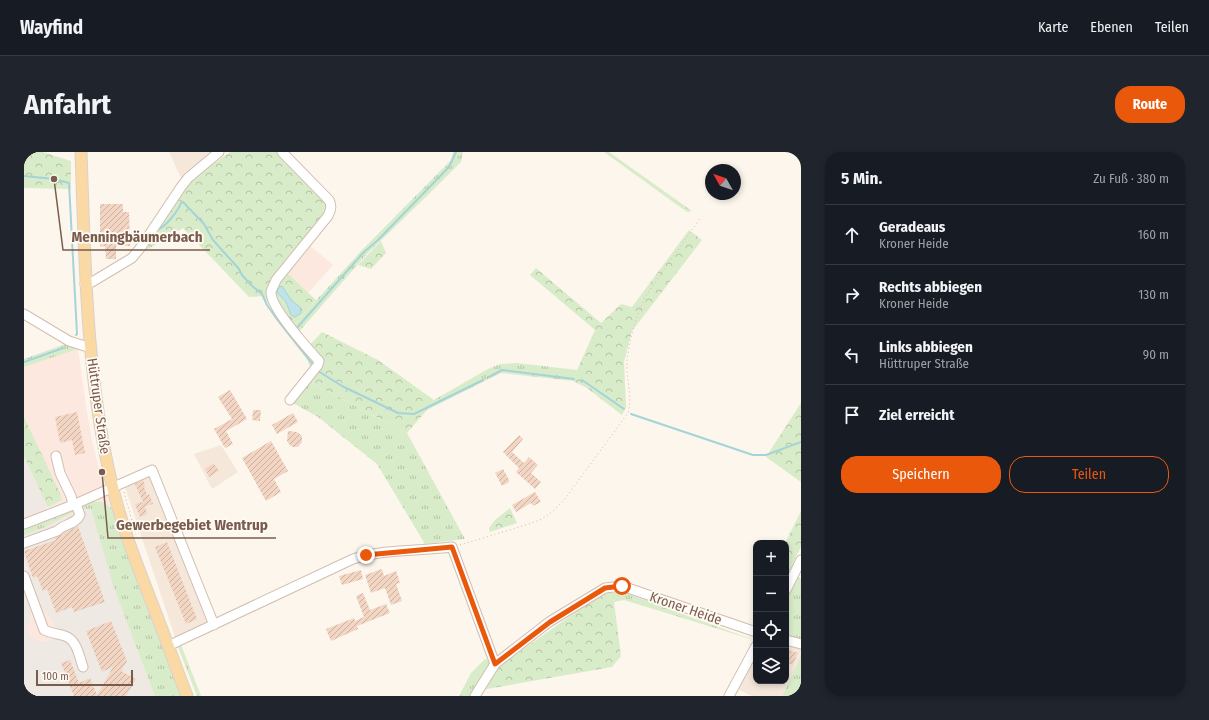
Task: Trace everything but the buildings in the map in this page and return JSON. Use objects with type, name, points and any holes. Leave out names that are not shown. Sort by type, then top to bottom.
[{"type":"main road","name":"Hüttruper Straße","points":[[81,152],[85,284],[99,420],[103,443],[117,485],[124,528],[138,569],[187,696]]},
{"type":"street","points":[[85,284],[92,282],[132,258],[184,183],[219,152]]},
{"type":"street","points":[[282,152],[329,200],[332,205],[328,216],[276,280],[271,292],[273,300],[283,318],[319,361],[318,365],[290,400]]},
{"type":"street","name":"Hüttruper Straße","points":[[24,314],[69,341],[91,348]]},
{"type":"street","points":[[24,543],[57,531],[61,527],[78,520],[80,515],[60,473],[56,456]]},
{"type":"street","points":[[25,522],[75,504],[152,470],[214,625]]},
{"type":"street","points":[[168,646],[353,559],[378,553],[431,550],[452,547],[495,664]]},
{"type":"street","points":[[789,584],[801,560]]},
{"type":"street","points":[[24,576],[44,630],[54,634],[66,636],[74,642],[83,667]]},
{"type":"street","name":"Kroner Heide","points":[[475,696],[495,664],[550,622],[605,588],[622,586],[753,631]]},
{"type":"street","points":[[789,641],[801,644]]},
{"type":"street","points":[[729,696],[755,648]]},
{"type":"path","points":[[452,547],[542,519],[564,500],[628,413],[630,403],[627,364],[628,350],[641,307],[647,294],[701,217]]},
{"type":"path","points":[[117,485],[137,536]]},
{"type":"shaded area","points":[[169,152],[211,152],[181,178]]},
{"type":"shaded area","points":[[308,244],[333,265],[308,293],[286,272]]},
{"type":"shaded area","points":[[78,349],[92,440],[103,485],[107,494],[122,550],[176,696],[24,696],[24,367]]},
{"type":"shaded area","points":[[221,445],[238,472],[212,489],[194,454]]},
{"type":"shaded area","points":[[24,456],[48,507],[24,517]]},
{"type":"shaded area","points":[[151,473],[211,623],[176,640],[124,484]]},
{"type":"shaded area","points":[[91,509],[114,588],[155,696],[24,696],[24,591],[31,612],[27,629],[31,637],[37,641],[48,641],[52,637],[55,627],[54,621],[42,609],[24,558],[24,535],[46,527],[76,512]]},
{"type":"shaded area","points":[[789,643],[801,647],[801,656],[789,681]]},
{"type":"shaded area","points":[[753,660],[753,684],[788,684],[782,696],[752,696],[738,689]]},
{"type":"green space","points":[[24,152],[43,152],[71,161],[71,189],[24,188]]},
{"type":"green space","points":[[230,152],[281,152],[334,204],[282,268],[316,300],[291,328],[263,296],[249,297],[183,228],[145,251],[167,213],[191,180]]},
{"type":"green space","points":[[453,152],[463,152],[461,162],[366,255],[297,334],[291,328],[362,250],[451,160]]},
{"type":"green space","points":[[604,152],[609,152],[692,211],[687,212]]},
{"type":"green space","points":[[689,230],[702,240],[632,331],[624,362],[626,407],[622,415],[587,388],[573,381],[595,330],[530,275],[536,268],[601,323],[621,304],[632,307]]},
{"type":"green space","points":[[381,241],[386,253],[371,269],[358,265]]},
{"type":"green space","points":[[322,332],[378,360],[434,400],[407,433],[304,379],[310,367],[304,351]]},
{"type":"green space","points":[[65,344],[78,349],[24,367],[24,359]]},
{"type":"green space","points":[[517,363],[577,370],[573,381],[501,373],[427,410],[434,400],[488,369],[500,364]]},
{"type":"green space","points":[[304,379],[407,433],[465,539],[425,544],[377,464],[318,417],[291,402]]},
{"type":"green space","points":[[801,403],[801,482],[766,457]]},
{"type":"green space","points":[[24,417],[61,495],[62,500],[48,507],[24,456]]},
{"type":"green space","points":[[93,502],[105,503],[113,510],[130,563],[182,696],[155,696],[114,588],[91,509],[74,512],[50,525],[24,535],[24,530]]},
{"type":"green space","points":[[510,508],[517,523],[490,532],[489,528],[495,520]]},
{"type":"green space","points":[[801,511],[801,547],[789,571],[789,540],[786,540]]},
{"type":"green space","points":[[797,577],[801,579],[801,641],[789,638],[789,592]]},
{"type":"green space","points":[[608,593],[625,593],[753,640],[624,600],[614,602]]},
{"type":"green space","points":[[608,593],[614,602],[621,656],[612,667],[481,690],[499,666],[599,596]]},
{"type":"green space","points":[[181,645],[201,696],[197,696],[178,647]]},
{"type":"green space","points":[[801,656],[801,696],[782,696]]},
{"type":"green space","points":[[485,659],[499,666],[480,696],[459,696],[471,673]]},
{"type":"water","points":[[282,286],[292,301],[300,307],[301,313],[295,317],[291,315],[286,302],[277,292],[279,287]]},
{"type":"waterway","points":[[295,330],[363,253],[378,240],[449,167],[456,152]]},
{"type":"waterway","points":[[24,176],[54,179],[69,183],[76,335]]},
{"type":"waterway","points":[[159,229],[169,221],[183,202],[204,224],[213,240],[239,269],[242,275],[262,294],[267,305],[279,322],[313,365]]},
{"type":"waterway","points":[[24,362],[63,348]]},
{"type":"waterway","points":[[489,377],[502,370],[574,379]]},
{"type":"waterway","points":[[318,371],[342,386],[398,413],[414,414],[483,380]]},
{"type":"waterway","points":[[582,380],[624,409]]},
{"type":"waterway","points":[[631,414],[753,455],[766,455],[801,442]]},
{"type":"place","name":"Menningbäumerbach","points":[[54,179]]},
{"type":"place","name":"Gewerbegebiet Wentrup","points":[[102,472]]},
{"type":"route","points":[[366,555],[452,547],[495,664],[550,622],[605,588],[622,586]]}]
